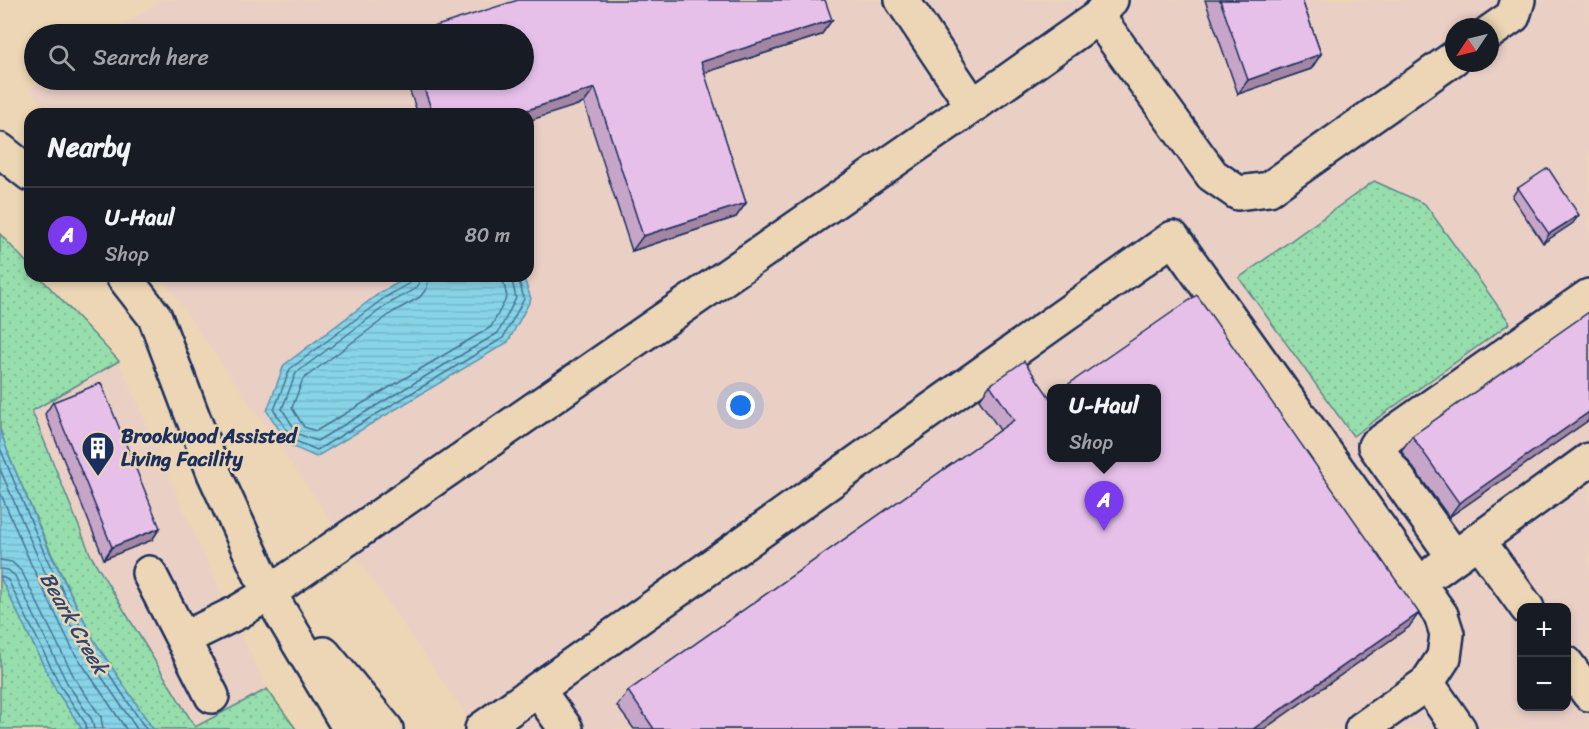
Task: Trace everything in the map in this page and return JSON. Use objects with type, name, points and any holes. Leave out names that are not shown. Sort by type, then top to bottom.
[{"type":"street","points":[[902,0],[973,106]]},
{"type":"street","points":[[1499,26],[1513,16],[1518,0]]},
{"type":"street","points":[[183,639],[238,612],[269,593],[973,106],[1104,9],[1212,175],[1238,193],[1269,189],[1445,63]]},
{"type":"street","points":[[0,150],[24,169]]},
{"type":"street","points":[[482,729],[1173,238],[1441,615],[1447,634],[1444,657],[1427,683],[1362,729]]},
{"type":"street","points":[[128,282],[155,317],[214,472],[269,593],[350,729]]},
{"type":"street","points":[[1522,603],[1466,549],[1375,446],[1589,296]]},
{"type":"street","points":[[1418,583],[1589,460]]},
{"type":"street","points":[[149,573],[212,696]]},
{"type":"street","points":[[269,593],[336,667],[386,729]]},
{"type":"street","points":[[1571,670],[1589,694]]},
{"type":"street","points":[[1427,683],[1459,729]]},
{"type":"street","points":[[538,690],[566,729]]},
{"type":"shaded area","points":[[161,0],[1589,0],[1589,729],[476,729],[165,282],[534,282],[534,108],[44,108],[31,90],[534,90],[534,24],[126,24]]},
{"type":"shaded area","points":[[119,361],[195,536],[267,689],[195,727],[91,556],[32,411]]},
{"type":"green space","points":[[1374,181],[1425,204],[1510,323],[1353,436],[1239,278]]},
{"type":"green space","points":[[0,234],[24,260],[24,282],[45,282],[119,361],[32,411],[91,556],[195,727],[267,689],[296,729],[153,729],[95,642],[52,555],[9,456],[0,429]]},
{"type":"green space","points":[[0,577],[56,690],[82,729],[0,729]]},
{"type":"water","points":[[400,282],[525,282],[531,299],[508,342],[316,457],[289,445],[267,411],[284,365],[381,292]]},
{"type":"water","name":"Beark Creek","points":[[0,429],[51,555],[95,642],[153,729],[82,729],[56,690],[0,577]]},
{"type":"building","points":[[518,0],[825,0],[832,20],[701,62],[746,203],[643,236],[595,88],[533,108],[431,108],[425,90],[534,90],[534,24],[443,24]]},
{"type":"building","points":[[1220,0],[1302,0],[1321,54],[1248,80]]},
{"type":"building","points":[[1548,168],[1579,215],[1549,234],[1518,188]]},
{"type":"building","points":[[1197,295],[1419,613],[1253,729],[654,729],[628,691],[1014,420],[990,385],[1024,361],[1047,394],[1047,462],[1161,462],[1161,384],[1069,384]]},
{"type":"building","points":[[1589,312],[1589,412],[1459,503],[1412,436]]},
{"type":"building","name":"Brookwood Assisted Living Facility","points":[[101,383],[160,528],[112,547],[53,402]]},
{"type":"place","name":"Brookwood Assisted Living Facility","points":[[98,477]]},
{"type":"place","name":"U-Haul","points":[[1104,531]]}]
